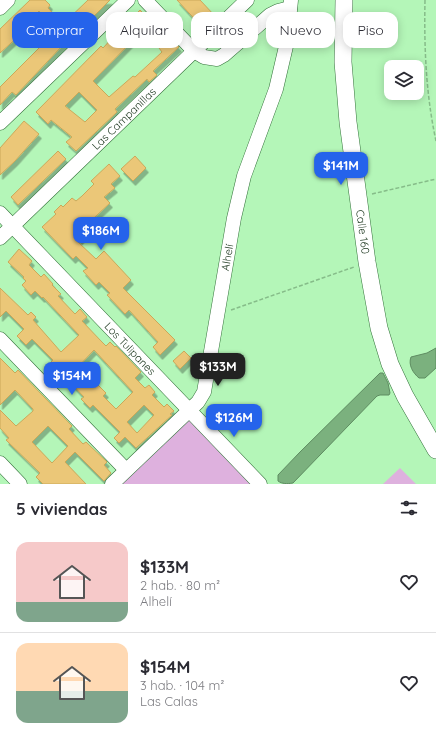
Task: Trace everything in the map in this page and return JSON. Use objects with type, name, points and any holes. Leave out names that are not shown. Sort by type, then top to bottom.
[{"type":"main road","name":"Calle 160","points":[[344,0],[344,69],[348,122],[357,198],[379,328],[390,364],[404,396],[436,450]]},
{"type":"street","points":[[0,8],[8,0]]},
{"type":"street","points":[[0,123],[128,0]]},
{"type":"street","points":[[145,0],[194,51],[204,57],[217,59],[224,55],[270,15],[290,4]]},
{"type":"street","name":"Las Campanillas","points":[[0,238],[248,0]]},
{"type":"street","name":"Alhelí","points":[[112,484],[198,402],[204,392],[234,218],[244,176],[276,89],[287,42],[290,4]]},
{"type":"street","name":"Los Tulipanes","points":[[0,213],[260,484]]},
{"type":"street","points":[[0,339],[126,470]]},
{"type":"street","points":[[0,463],[20,484]]},
{"type":"path","points":[[425,0],[424,43],[426,79],[431,118],[436,141]]},
{"type":"path","points":[[357,198],[436,179]]},
{"type":"path","points":[[217,315],[367,262]]},
{"type":"shaded area","points":[[436,348],[436,368],[425,378],[419,378],[412,369],[410,363],[411,357],[427,353]]},
{"type":"shaded area","points":[[380,373],[383,373],[388,383],[389,395],[377,396],[293,483],[285,484],[278,481],[278,475]]},
{"type":"shaded area","points":[[189,409],[260,484],[112,484]]},
{"type":"shaded area","points":[[400,468],[416,484],[383,484]]},
{"type":"building","points":[[30,0],[45,0],[50,5],[48,8],[52,12],[39,11],[18,12]]},
{"type":"building","points":[[88,0],[110,0],[98,12],[76,12]]},
{"type":"building","points":[[177,0],[200,0],[211,12],[191,12],[191,15]]},
{"type":"building","points":[[12,17],[12,42],[0,53],[0,29]]},
{"type":"building","points":[[106,45],[106,48],[125,48],[93,81],[109,97],[133,76],[135,77],[162,52],[159,48],[178,48],[153,71],[157,75],[149,82],[147,79],[115,109],[117,112],[76,151],[66,142],[72,137],[51,120],[48,124],[36,112],[101,46],[103,48]],"holes":[[[79,92],[97,110],[85,122],[65,106]]]},
{"type":"building","points":[[39,48],[60,48],[16,95],[12,92],[0,105],[0,87]]},
{"type":"building","points":[[24,121],[39,134],[15,161],[0,175],[0,148]]},
{"type":"building","points":[[58,151],[66,159],[18,205],[11,197]]},
{"type":"building","points":[[135,156],[146,168],[133,181],[121,169]]},
{"type":"building","points":[[109,164],[120,176],[111,184],[115,188],[104,197],[110,203],[82,229],[86,234],[78,242],[96,259],[104,251],[131,280],[123,288],[175,340],[160,355],[153,347],[158,342],[129,310],[125,314],[107,295],[110,293],[99,282],[96,285],[83,271],[88,268],[76,256],[73,259],[42,227],[56,214],[54,212],[61,205],[63,207],[72,198],[76,201],[82,196],[94,184],[91,181]]},
{"type":"building","points":[[19,249],[32,261],[29,265],[41,277],[44,274],[53,284],[52,285],[61,294],[58,296],[75,314],[80,309],[87,317],[82,321],[102,342],[106,346],[110,342],[115,347],[116,346],[141,372],[135,378],[145,388],[149,385],[155,392],[152,395],[164,407],[167,404],[174,411],[170,414],[172,415],[136,448],[125,437],[119,443],[114,438],[120,432],[93,405],[90,408],[81,399],[84,397],[68,380],[70,378],[59,367],[54,372],[47,366],[53,360],[32,339],[26,345],[17,336],[24,329],[6,311],[0,317],[0,288],[28,315],[31,312],[36,317],[33,320],[61,352],[79,335],[43,297],[42,298],[35,291],[31,295],[22,285],[26,281],[23,278],[24,277],[8,262]],"holes":[[[94,350],[133,392],[116,409],[103,396],[106,393],[97,384],[94,387],[76,369]],[[144,405],[154,415],[137,433],[127,422]]]},
{"type":"building","points":[[184,351],[191,358],[180,369],[173,361]]},
{"type":"building","points":[[0,358],[15,373],[18,370],[72,426],[69,429],[83,444],[86,442],[107,462],[104,465],[111,473],[104,481],[75,452],[65,462],[86,484],[43,484],[36,477],[40,473],[6,440],[9,438],[0,428],[0,410],[16,426],[33,411],[33,409],[15,390],[0,405]],"holes":[[[48,426],[68,446],[52,463],[32,442]]]}]
